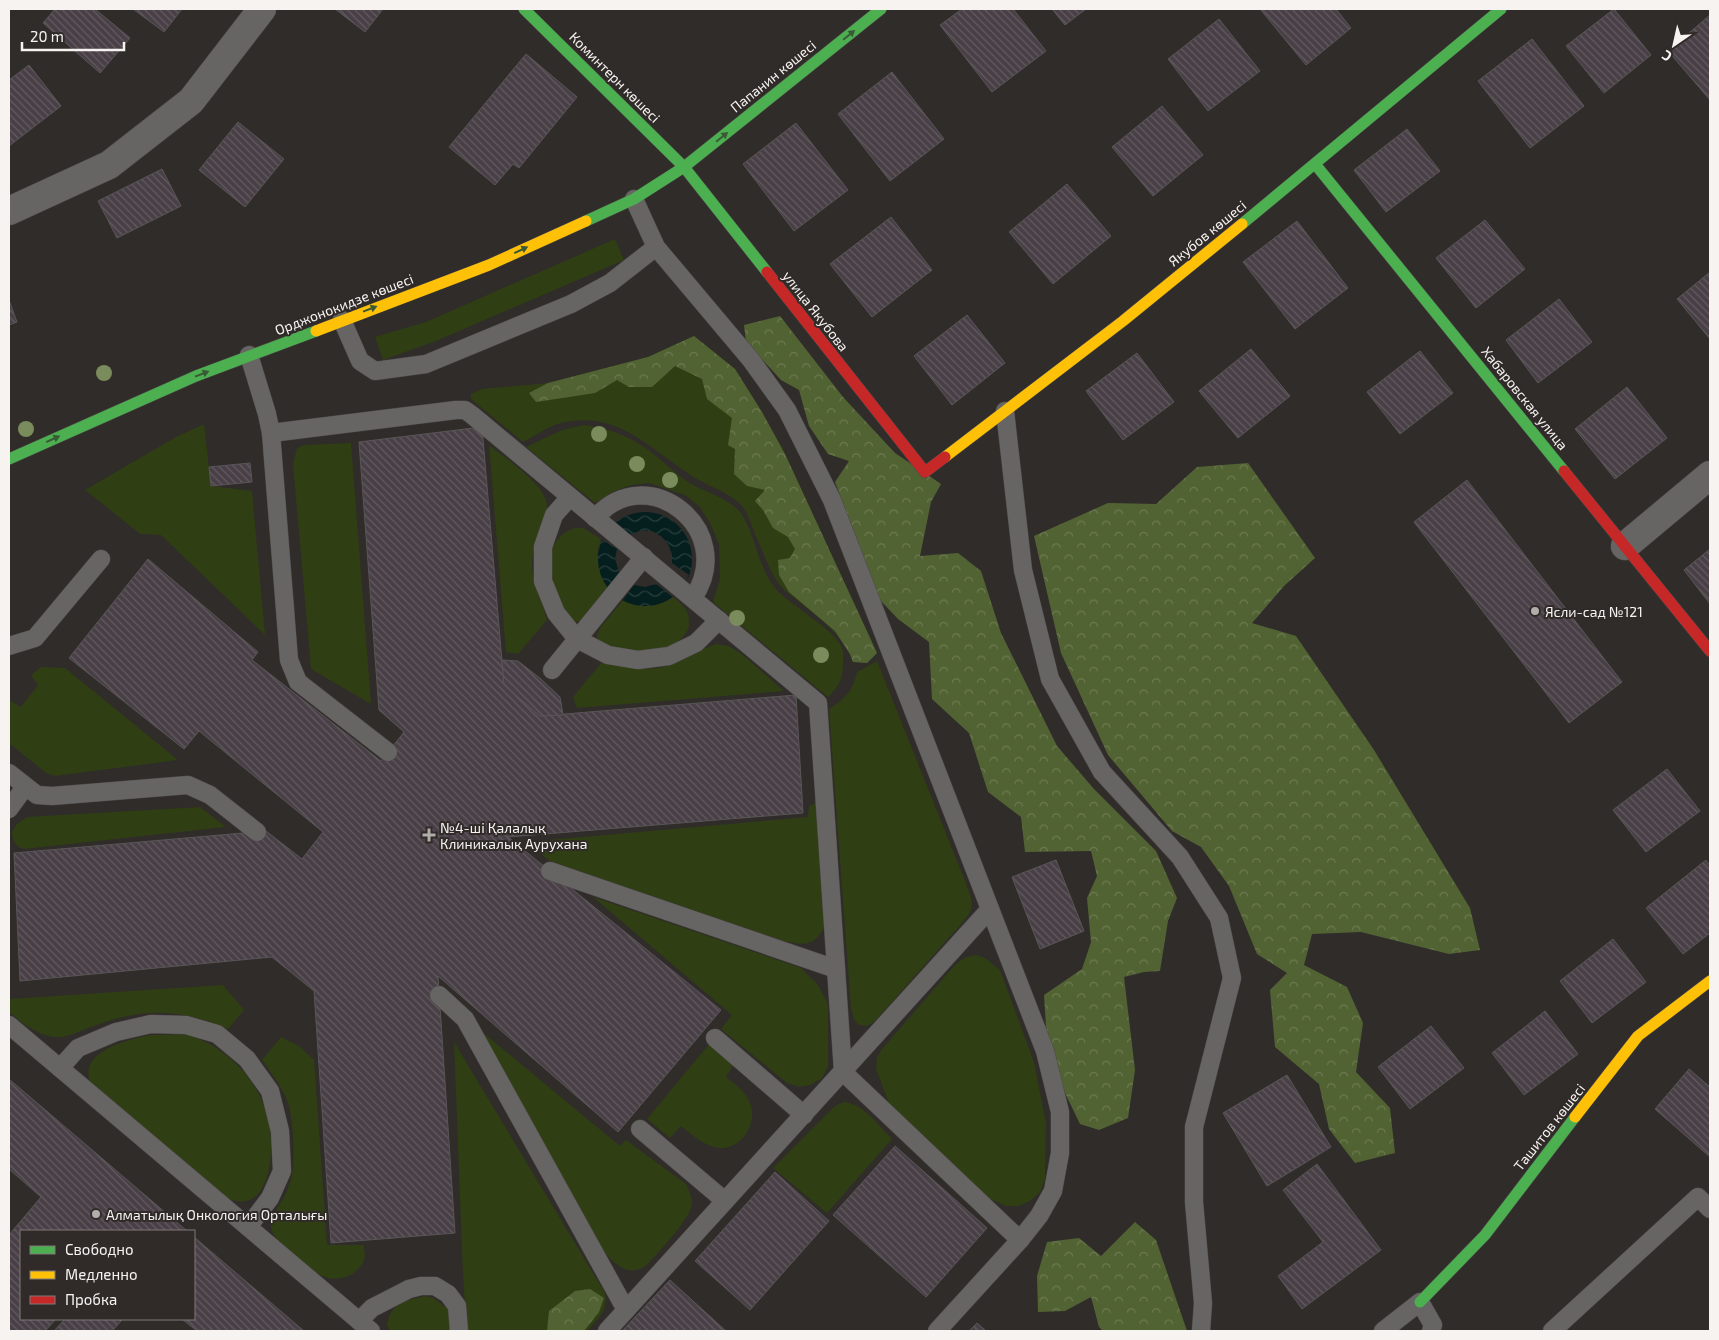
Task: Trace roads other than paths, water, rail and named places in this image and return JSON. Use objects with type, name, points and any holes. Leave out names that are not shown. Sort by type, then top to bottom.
[{"type":"street","points":[[9,211],[109,165],[191,101],[262,9]]},
{"type":"street","name":"Коминтерн көшесі","points":[[524,9],[684,167]]},
{"type":"street","name":"Папанин көшесі","points":[[684,167],[881,9]]},
{"type":"street","name":"Якубов көшесі","points":[[925,472],[1123,321],[1501,9]]},
{"type":"street","name":"Хабаровская улица","points":[[1315,164],[1710,651]]},
{"type":"street","name":"Орджонокидзе көшесі","points":[[9,459],[196,376],[489,265],[634,199],[684,167]]},
{"type":"street","name":"улица Якубова","points":[[684,167],[925,472]]},
{"type":"street","points":[[1626,546],[1710,475]]},
{"type":"street","name":"Ташитов көшесі","points":[[1420,1302],[1485,1235],[1638,1036],[1710,981]]},
{"type":"lane","points":[[634,199],[656,247],[751,360],[791,418],[832,500],[1045,1051],[1060,1112],[1060,1153],[1053,1191],[1039,1216],[1020,1240],[937,1331]]},
{"type":"lane","points":[[342,320],[360,361],[375,371],[426,364],[571,304],[610,283],[656,247]]},
{"type":"lane","points":[[249,355],[271,433],[289,660],[298,682],[388,752]]},
{"type":"lane","points":[[271,433],[465,410],[688,593],[818,703],[843,1072],[1020,1240]]},
{"type":"lane","points":[[1005,411],[1023,570],[1050,679],[1102,772],[1180,857],[1219,918],[1232,978],[1194,1127],[1194,1202],[1203,1303],[1201,1331]]},
{"type":"lane","points":[[602,523],[604,507],[625,498],[647,496],[668,501],[687,514],[700,532],[706,554],[705,573],[688,593]]},
{"type":"lane","points":[[570,497],[554,515],[543,547],[543,581],[556,613],[577,639],[608,655],[638,660],[669,656],[696,643],[719,620]]},
{"type":"lane","points":[[552,670],[644,557]]},
{"type":"lane","points":[[9,646],[35,638],[101,559]]},
{"type":"lane","points":[[9,773],[37,795],[52,796],[188,785],[210,795],[257,832]]},
{"type":"lane","points":[[9,809],[25,787]]},
{"type":"lane","points":[[550,871],[836,969]]},
{"type":"lane","points":[[607,1331],[990,909]]},
{"type":"lane","points":[[439,994],[465,1019],[626,1310]]},
{"type":"lane","points":[[9,1024],[365,1326],[372,1308],[402,1292],[421,1286],[435,1286],[448,1294],[456,1306],[459,1331]]},
{"type":"lane","points":[[60,1068],[78,1048],[116,1032],[151,1024],[186,1025],[217,1034],[246,1059],[270,1091],[280,1131],[282,1171],[270,1198],[248,1227]]},
{"type":"lane","points":[[715,1038],[804,1115]]},
{"type":"lane","points":[[640,1129],[725,1201]]},
{"type":"lane","points":[[1552,1331],[1698,1197],[1710,1209]]},
{"type":"lane","points":[[1383,1331],[1420,1302],[1433,1325],[1431,1331]]},
{"type":"water","points":[[636,512],[654,512],[679,525],[689,541],[692,559],[689,577],[679,593],[654,606],[636,606],[611,593],[598,568],[598,550],[611,525]]},
{"type":"place","name":"Ясли-сад №121","points":[[1535,611]]},
{"type":"place","name":"№4-ші Қалалық Клиникалық Аурухана","points":[[429,835]]},
{"type":"place","name":"Алматылық Онкология Орталығы","points":[[96,1214]]}]
